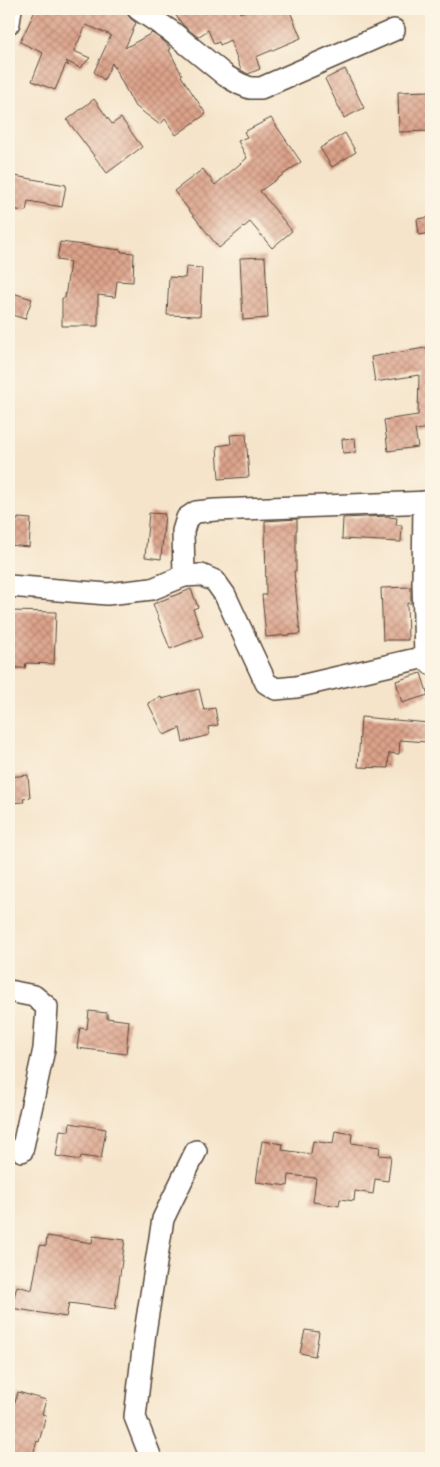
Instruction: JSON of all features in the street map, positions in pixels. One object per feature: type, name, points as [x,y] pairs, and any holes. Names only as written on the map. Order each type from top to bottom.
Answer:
[{"type":"street","points":[[9,23],[11,9]]},
{"type":"street","points":[[138,9],[172,32],[226,76],[250,88],[261,88],[394,30]]},
{"type":"street","points":[[9,586],[107,594],[152,588],[184,576],[201,575],[216,581],[225,595],[266,683],[276,689],[296,687],[428,661],[422,583],[428,502],[196,512],[187,518],[183,531],[184,576]]},
{"type":"street","points":[[9,992],[34,996],[46,1007],[44,1048],[22,1151]]},
{"type":"street","points":[[151,1458],[135,1417],[145,1332],[163,1219],[196,1151]]},
{"type":"building","points":[[36,9],[114,9],[127,14],[136,23],[125,48],[152,33],[165,42],[171,49],[169,50],[181,76],[206,114],[176,135],[165,119],[160,125],[134,105],[112,63],[104,80],[94,72],[111,35],[86,25],[74,51],[90,58],[80,68],[66,61],[69,66],[66,64],[55,90],[32,81],[43,53],[20,42]]},
{"type":"building","points":[[171,9],[238,9],[240,13],[250,9],[289,9],[301,38],[256,57],[260,69],[248,74],[241,70],[230,40],[220,45],[219,42],[214,44],[208,30],[198,37],[183,25]]},
{"type":"building","points":[[345,69],[364,108],[344,118],[325,79]]},
{"type":"building","points":[[431,91],[431,131],[399,132],[398,92]]},
{"type":"building","points":[[94,99],[112,124],[121,118],[142,147],[107,173],[67,120]]},
{"type":"building","points":[[271,118],[301,162],[260,191],[292,231],[272,248],[250,222],[219,248],[174,191],[203,169],[215,185],[247,158],[238,141],[247,137],[244,132]]},
{"type":"building","points":[[345,133],[356,152],[332,167],[320,148]]},
{"type":"building","points":[[9,175],[66,185],[62,207],[28,201],[26,211],[9,209]]},
{"type":"building","points":[[431,217],[431,233],[419,235],[417,219]]},
{"type":"building","points":[[60,242],[134,253],[133,282],[117,281],[115,297],[98,295],[98,326],[62,326],[62,298],[65,298],[70,262],[57,260]]},
{"type":"building","points":[[265,257],[268,318],[243,320],[240,258]]},
{"type":"building","points":[[186,267],[202,268],[200,316],[167,315],[169,277],[185,278]]},
{"type":"building","points":[[13,293],[32,299],[25,319],[9,314]]},
{"type":"building","points":[[431,347],[431,428],[415,430],[418,447],[388,451],[384,420],[418,415],[419,375],[375,382],[371,357]]},
{"type":"building","points":[[246,434],[249,477],[219,479],[217,446],[231,444],[230,435]]},
{"type":"building","points":[[355,438],[356,452],[343,453],[342,439]]},
{"type":"building","points":[[149,513],[165,514],[161,559],[145,557]]},
{"type":"building","points":[[389,516],[397,518],[396,525],[402,525],[401,542],[342,539],[343,518]]},
{"type":"building","points":[[18,518],[31,519],[29,547],[9,545],[9,519],[18,520]]},
{"type":"building","points":[[297,519],[296,571],[294,571],[300,634],[266,637],[262,595],[266,595],[265,521]]},
{"type":"building","points":[[411,587],[411,603],[407,603],[408,640],[383,640],[381,588]]},
{"type":"building","points":[[191,589],[198,607],[193,609],[203,636],[170,649],[153,604]]},
{"type":"building","points":[[9,611],[56,612],[54,664],[26,663],[25,668],[9,668]]},
{"type":"building","points":[[421,673],[428,695],[402,703],[396,681]]},
{"type":"building","points":[[199,689],[204,710],[215,708],[218,725],[208,727],[209,735],[183,742],[180,728],[164,735],[148,703],[161,697],[162,699]]},
{"type":"building","points":[[361,717],[429,723],[427,742],[400,740],[399,754],[389,753],[388,768],[358,767]]},
{"type":"building","points":[[28,775],[30,798],[23,799],[24,802],[9,803],[9,777]]},
{"type":"building","points":[[89,1011],[107,1013],[107,1018],[129,1021],[126,1054],[77,1048],[80,1028],[87,1029]]},
{"type":"building","points":[[70,1123],[106,1129],[101,1159],[81,1156],[80,1160],[56,1156],[60,1130],[69,1131]]},
{"type":"building","points":[[335,1131],[352,1134],[351,1143],[380,1147],[379,1155],[391,1156],[388,1181],[375,1179],[373,1194],[355,1191],[354,1201],[340,1199],[339,1206],[313,1202],[316,1178],[289,1175],[288,1186],[256,1182],[262,1141],[283,1144],[282,1150],[311,1154],[313,1141],[333,1144]]},
{"type":"building","points":[[47,1236],[92,1243],[93,1236],[125,1240],[115,1309],[69,1303],[66,1317],[11,1308],[17,1286],[32,1290],[40,1245],[46,1246]]},
{"type":"building","points":[[305,1330],[319,1332],[315,1356],[300,1353]]},
{"type":"building","points":[[18,1392],[46,1400],[42,1414],[46,1415],[39,1442],[37,1441],[32,1458],[9,1458],[9,1414],[12,1401],[15,1402]]}]
